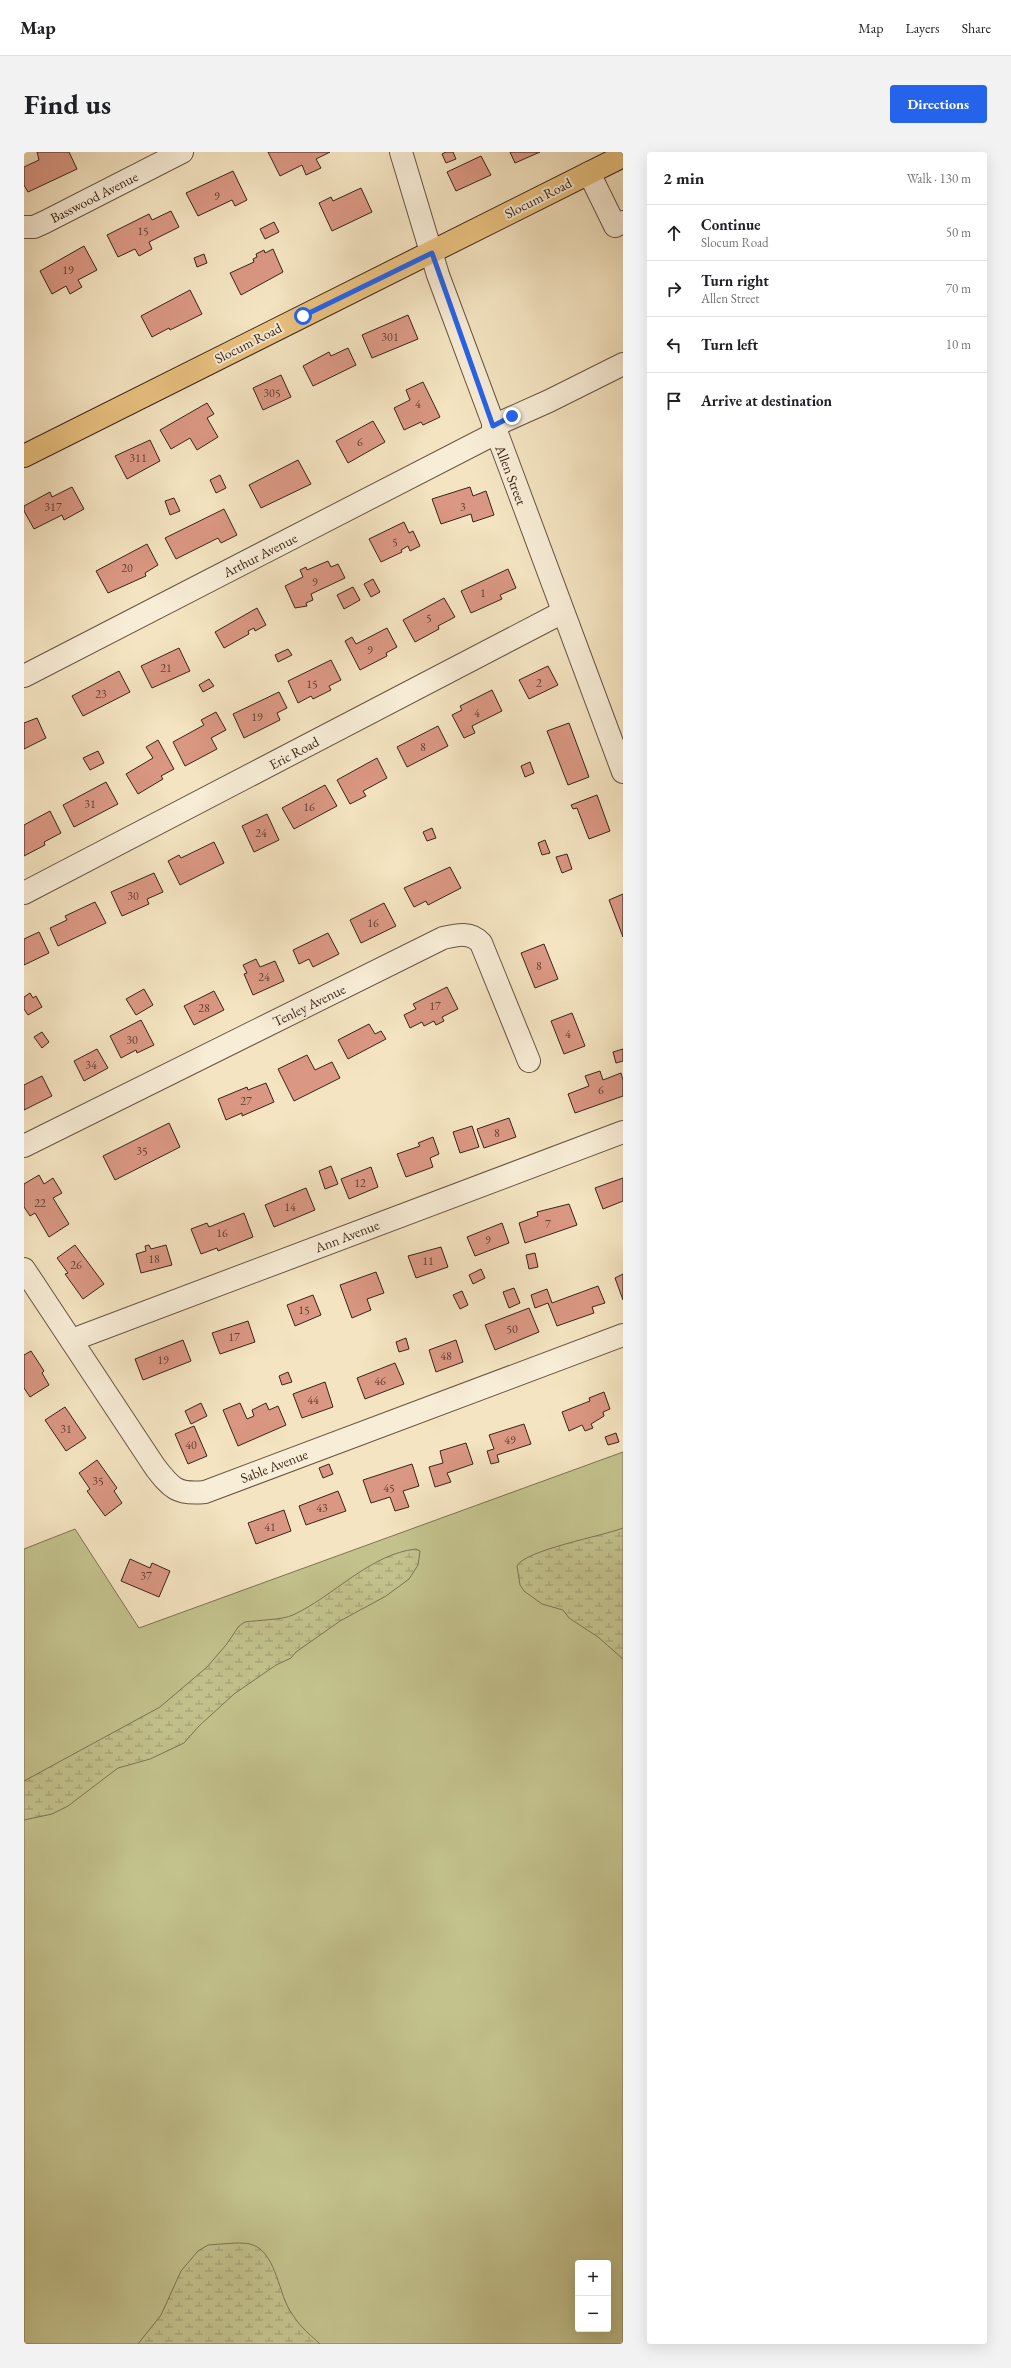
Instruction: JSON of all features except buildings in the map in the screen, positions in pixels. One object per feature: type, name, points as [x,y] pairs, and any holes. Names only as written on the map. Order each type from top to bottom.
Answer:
[{"type":"main road","name":"Slocum Road","points":[[24,456],[623,156]]},
{"type":"street","name":"Basswood Avenue","points":[[25,227],[45,222],[182,152]]},
{"type":"street","name":"Allen Street","points":[[401,152],[432,253],[494,430],[623,772]]},
{"type":"street","points":[[589,173],[614,226],[623,222]]},
{"type":"street","name":"Arthur Avenue","points":[[24,676],[623,364]]},
{"type":"street","name":"Eric Road","points":[[24,893],[563,612]]},
{"type":"street","name":"Tenley Avenue","points":[[24,1146],[443,938],[458,935],[470,936],[481,943],[529,1061]]},
{"type":"street","name":"Ann Avenue","points":[[72,1340],[623,1132]]},
{"type":"street","name":"Sable Avenue","points":[[24,1269],[164,1479],[177,1490],[189,1493],[205,1492],[623,1335]]},
{"type":"green space","points":[[623,1452],[623,2344],[24,2344],[24,1549],[75,1529],[139,1628]]},
{"type":"green space","points":[[623,1528],[623,1659],[598,1637],[569,1618],[563,1610],[542,1604],[524,1591],[520,1585],[517,1566],[523,1560],[534,1554]]},
{"type":"green space","points":[[416,1549],[420,1551],[418,1565],[409,1579],[386,1596],[340,1621],[296,1652],[291,1658],[276,1665],[234,1694],[199,1726],[184,1743],[150,1759],[118,1768],[68,1806],[52,1814],[24,1820],[24,1781],[160,1707],[207,1667],[226,1645],[239,1626],[245,1622],[276,1619],[293,1615],[308,1607],[368,1567],[399,1552]]},
{"type":"green space","points":[[235,2243],[250,2244],[265,2254],[275,2272],[289,2309],[307,2332],[320,2344],[138,2344],[161,2315],[181,2271],[198,2251],[208,2245]]},
{"type":"route","points":[[303,316],[432,253],[438,275],[493,426],[512,416]]}]
